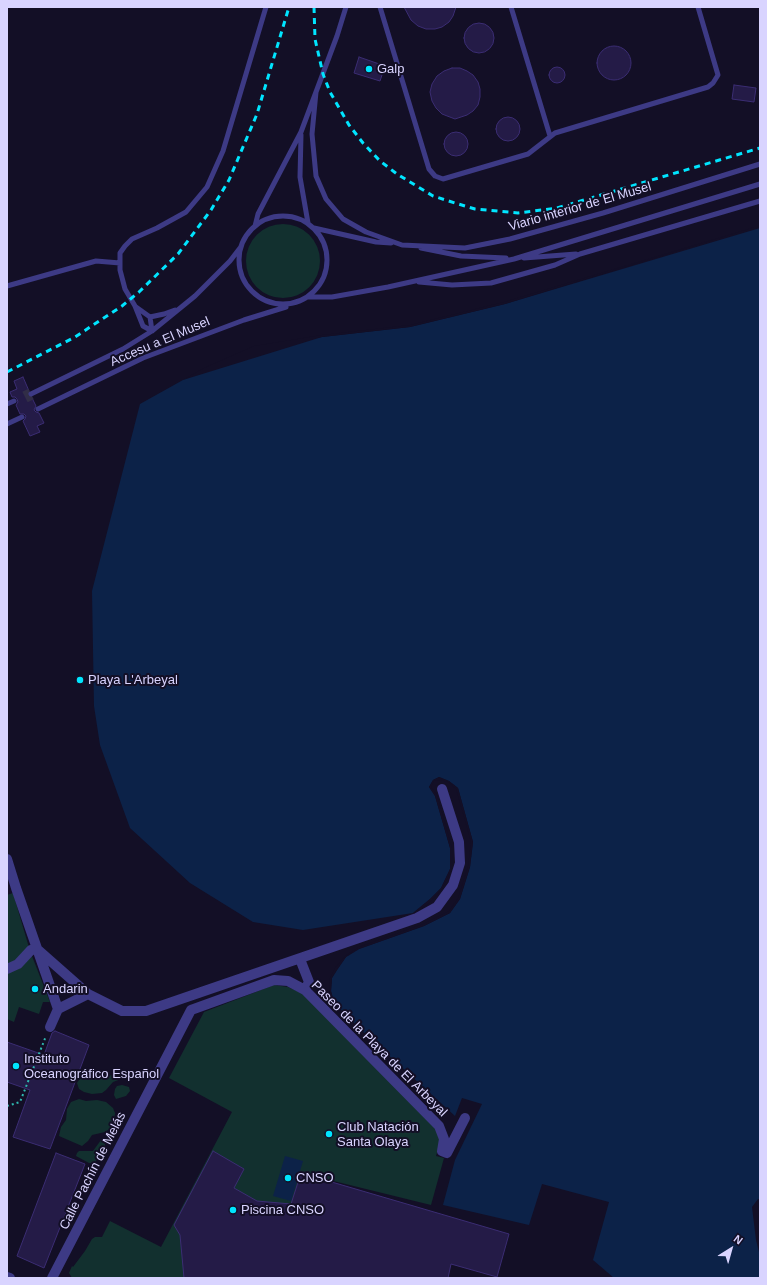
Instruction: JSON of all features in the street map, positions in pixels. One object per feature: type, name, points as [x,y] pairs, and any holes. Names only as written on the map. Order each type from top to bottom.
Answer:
[{"type":"street","points":[[37,949],[88,994],[122,1011],[146,1012],[417,918],[437,907],[453,885],[460,863],[460,842],[442,789]]},
{"type":"street","points":[[7,859],[11,889],[37,949],[58,1009]]},
{"type":"street","points":[[7,969],[18,964],[32,950],[37,949]]},
{"type":"street","points":[[300,959],[309,982],[305,990]]},
{"type":"street","name":"Paseo de la Playa de El Arbeyal","points":[[191,1010],[274,980],[288,981],[305,990],[439,1126],[444,1139],[442,1151],[448,1153],[465,1118]]},
{"type":"street","points":[[50,1027],[58,1009],[88,994]]},
{"type":"street","points":[[187,997],[191,1010]]},
{"type":"street","name":"Calle Pachín de Melás","points":[[52,1278],[191,1010]]},
{"type":"lane","points":[[152,331],[143,326],[135,306],[125,289],[120,270],[120,253],[132,239],[157,228],[186,212],[207,187],[224,151],[266,7]]},
{"type":"lane","points":[[255,226],[258,214],[301,132],[337,36],[346,7]]},
{"type":"lane","points":[[380,7],[429,169],[435,176],[443,179],[528,154],[555,133],[708,87],[713,83],[718,75],[698,7]]},
{"type":"lane","points":[[511,7],[550,136]]},
{"type":"lane","name":"Viario interior de El Musel","points":[[316,92],[312,134],[316,176],[326,199],[343,219],[366,232],[402,245],[461,256],[514,259],[580,254]]},
{"type":"lane","points":[[301,132],[300,177],[308,223]]},
{"type":"lane","name":"Viario interior de El Musel","points":[[314,228],[376,242],[402,245],[465,248],[510,239],[603,213],[760,164]]},
{"type":"lane","name":"Viario interior de El Musel","points":[[309,297],[332,297],[412,282],[514,259],[760,184]]},
{"type":"lane","name":"Viario interior de El Musel","points":[[412,282],[452,285],[491,283],[555,265],[580,254],[760,201]]},
{"type":"lane","name":"Accesu a El Musel","points":[[30,394],[123,349],[152,331],[194,296],[230,261],[241,247],[248,233],[255,226],[267,219],[277,216],[292,217],[308,223],[323,240],[328,255],[327,272],[320,286],[309,297],[294,304],[244,320],[143,358],[38,409]]},
{"type":"lane","name":"Accesu a El Musel","points":[[241,247],[239,262],[242,277],[250,290],[263,300],[278,305],[294,304]]},
{"type":"lane","points":[[7,286],[96,261],[120,263]]},
{"type":"lane","points":[[135,306],[150,317],[152,331]]},
{"type":"lane","points":[[150,317],[164,314],[181,307]]},
{"type":"lane","points":[[7,404],[14,401]]},
{"type":"lane","points":[[7,424],[22,417]]},
{"type":"path","points":[[7,1106],[20,1102],[50,1027]]},
{"type":"green space","points":[[283,224],[304,230],[314,240],[320,261],[314,282],[304,292],[283,298],[262,292],[252,282],[246,261],[252,240],[262,230]]},
{"type":"green space","points":[[13,893],[30,951],[50,1002],[43,1002],[39,1014],[19,1007],[14,1022],[7,1019],[7,895]]},
{"type":"green space","name":"Club Natación Santa Olaya","points":[[274,985],[288,987],[302,993],[436,1127],[440,1142],[436,1156],[444,1158],[431,1205],[301,1173],[287,1217],[249,1278],[72,1278],[69,1273],[72,1266],[73,1267],[85,1251],[92,1239],[95,1237],[102,1237],[110,1221],[161,1247],[232,1112],[169,1078],[204,1012]]},
{"type":"green space","points":[[91,1075],[101,1077],[113,1075],[121,1079],[113,1082],[102,1093],[92,1094],[79,1089],[77,1083],[81,1077]]},
{"type":"green space","points":[[122,1085],[129,1087],[130,1091],[126,1096],[116,1099],[114,1095],[115,1089],[117,1086]]},
{"type":"green space","points":[[79,1099],[86,1101],[97,1100],[106,1102],[113,1108],[115,1113],[111,1128],[105,1132],[92,1135],[82,1146],[59,1136],[61,1127],[66,1120],[67,1109],[71,1102]]},
{"type":"green space","points":[[101,1140],[105,1142],[105,1146],[95,1163],[89,1163],[76,1156],[79,1151],[93,1151]]},
{"type":"water","points":[[760,228],[760,1199],[758,1199],[752,1207],[756,1240],[760,1256],[760,1278],[614,1278],[593,1260],[609,1202],[542,1184],[529,1225],[443,1205],[455,1160],[482,1104],[462,1098],[455,1116],[360,1029],[334,1003],[331,991],[332,978],[346,957],[359,949],[424,926],[450,913],[460,899],[470,867],[473,842],[458,788],[449,781],[439,777],[433,780],[429,787],[435,796],[450,848],[450,869],[441,888],[413,913],[303,930],[253,922],[190,883],[130,828],[100,745],[94,706],[92,591],[140,404],[183,380],[254,348],[322,337],[410,327],[505,304]]},
{"type":"water","name":"CNSO","points":[[285,1156],[303,1161],[291,1201],[273,1196]]},
{"type":"pier","points":[[755,227],[505,304],[410,327],[322,337],[183,380],[204,368],[254,346],[322,335],[410,325],[504,302]]},
{"type":"pier","points":[[439,777],[449,781],[458,788],[473,842],[470,867],[460,899],[450,913],[424,926],[359,949],[346,957],[332,978],[331,991],[335,1006],[329,991],[330,978],[335,968],[345,956],[359,947],[423,924],[449,911],[458,898],[468,866],[471,842],[456,789],[448,782],[439,780],[434,781],[431,787],[437,795],[452,848],[452,869],[442,889],[431,901],[414,915],[413,913],[441,888],[450,869],[450,848],[435,796],[429,787],[433,780]]},
{"type":"building","points":[[404,7],[456,7],[449,22],[442,27],[426,29],[418,26],[411,20]]},
{"type":"building","points":[[479,23],[490,27],[494,38],[490,49],[479,53],[468,49],[464,38],[468,27]]},
{"type":"building","points":[[617,46],[626,51],[630,56],[630,70],[626,75],[621,79],[611,80],[607,79],[598,70],[597,60],[598,56],[607,47]]},
{"type":"building","name":"Galp","points":[[359,57],[385,66],[380,81],[354,73]]},
{"type":"building","points":[[554,67],[560,67],[565,72],[563,81],[560,83],[554,83],[549,78],[549,72]]},
{"type":"building","points":[[452,68],[460,68],[473,75],[478,82],[480,89],[478,105],[473,111],[467,115],[455,119],[442,114],[436,108],[432,101],[430,92],[432,84],[437,76]]},
{"type":"building","points":[[734,85],[756,88],[754,102],[732,99]]},
{"type":"building","points":[[508,117],[517,120],[520,129],[517,138],[508,141],[499,138],[496,129],[499,120]]},
{"type":"building","points":[[456,132],[465,135],[468,144],[465,153],[456,156],[447,153],[444,144],[447,135]]},
{"type":"building","points":[[23,377],[29,391],[27,395],[32,398],[36,406],[34,410],[39,413],[44,423],[37,426],[40,432],[30,436],[23,421],[26,416],[24,414],[20,414],[16,405],[18,402],[17,399],[12,397],[10,392],[17,389],[14,381]]},
{"type":"building","points":[[55,1031],[89,1045],[50,1149],[13,1137],[30,1090],[7,1082],[7,1042],[44,1055],[52,1033]]},
{"type":"building","points":[[213,1151],[244,1169],[234,1188],[257,1201],[291,1204],[301,1173],[509,1234],[497,1277],[451,1264],[448,1278],[184,1278],[180,1235],[174,1225]]},
{"type":"building","points":[[56,1153],[85,1164],[44,1268],[17,1256]]},
{"type":"tunnel","points":[[25,397],[31,394]]},
{"type":"railway","points":[[7,372],[75,337],[122,306],[139,292],[178,254],[211,210],[229,180],[257,114],[289,7]]},
{"type":"railway","points":[[314,7],[315,39],[323,74],[330,92],[349,125],[380,161],[397,174],[433,196],[455,203],[475,209],[518,213],[557,208],[760,148]]},
{"type":"place","name":"Galp","points":[[369,69]]},
{"type":"place","name":"Playa L'Arbeyal","points":[[80,680]]},
{"type":"place","name":"Andarin","points":[[35,989]]},
{"type":"place","name":"Instituto Oceanográfico Español","points":[[16,1066]]},
{"type":"place","name":"Club Natación Santa Olaya","points":[[329,1134]]},
{"type":"place","name":"CNSO","points":[[288,1178]]},
{"type":"place","name":"Piscina CNSO","points":[[233,1210]]}]
